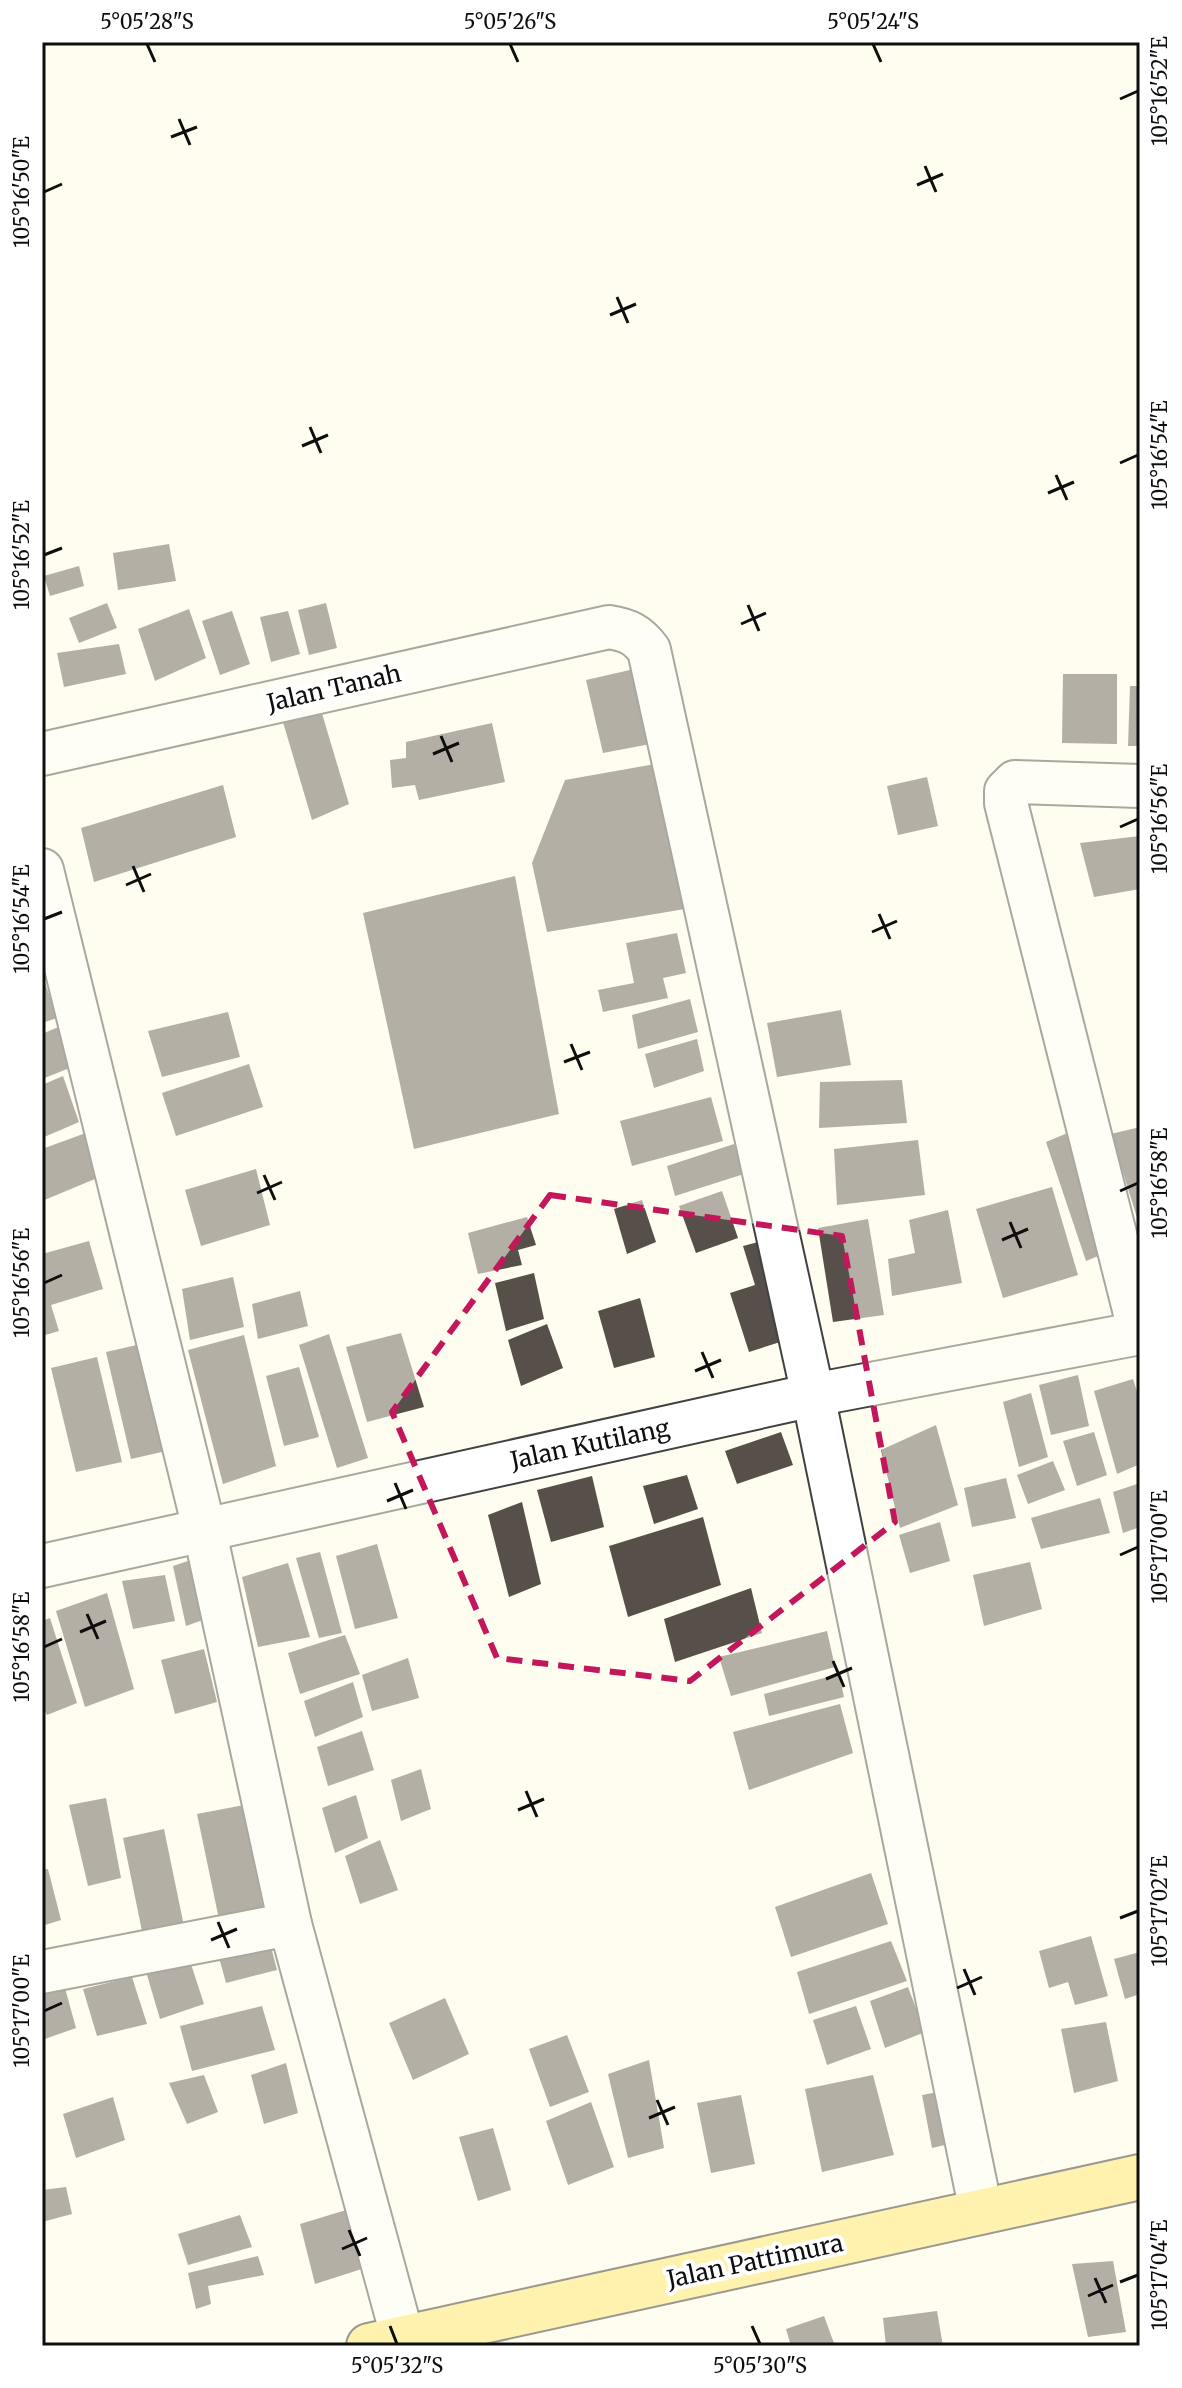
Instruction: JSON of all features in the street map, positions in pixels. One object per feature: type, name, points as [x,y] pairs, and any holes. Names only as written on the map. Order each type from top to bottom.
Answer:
[{"type":"main road","name":"Jalan Pattimura","points":[[386,2342],[1140,2177]]},
{"type":"street","name":"Jalan Tanah","points":[[42,754],[609,627],[627,630],[640,638],[649,650],[813,1395]]},
{"type":"street","points":[[1140,786],[1015,782],[1006,791],[1006,803],[1140,1333]]},
{"type":"street","points":[[42,870],[204,1528],[290,1924],[386,2342]]},
{"type":"street","name":"Jalan Kutilang","points":[[42,1566],[813,1395],[1140,1333]]},
{"type":"street","points":[[813,1395],[981,2211]]},
{"type":"street","points":[[42,1972],[290,1924]]},
{"type":"highlighted area","points":[[550,1195],[842,1236],[895,1522],[690,1681],[497,1658],[392,1412]]},
{"type":"building","points":[[169,544],[176,581],[118,590],[113,553]]},
{"type":"building","points":[[79,566],[84,586],[50,596],[44,576]]},
{"type":"building","points":[[107,603],[117,628],[79,643],[69,618]]},
{"type":"building","points":[[326,603],[337,648],[309,655],[298,610]]},
{"type":"building","points":[[189,609],[206,658],[155,681],[138,629]]},
{"type":"building","points":[[232,611],[250,664],[220,675],[202,621]]},
{"type":"building","points":[[288,611],[300,654],[271,662],[260,617]]},
{"type":"building","points":[[119,644],[126,674],[64,687],[57,653]]},
{"type":"building","points":[[643,667],[661,742],[603,753],[586,680]]},
{"type":"building","points":[[1063,674],[1117,674],[1117,744],[1062,743]]},
{"type":"building","points":[[1130,686],[1140,686],[1140,746],[1128,746]]},
{"type":"building","points":[[318,700],[349,804],[312,820],[280,712]]},
{"type":"building","points":[[492,723],[505,782],[419,800],[415,785],[392,788],[390,760],[406,758],[406,742]]},
{"type":"building","points":[[655,764],[685,909],[547,932],[532,863],[565,780]]},
{"type":"building","points":[[927,777],[938,826],[898,835],[887,786]]},
{"type":"building","points":[[223,785],[236,837],[94,882],[81,828]]},
{"type":"building","points":[[1140,836],[1140,889],[1094,897],[1080,843]]},
{"type":"building","points":[[515,876],[559,1114],[414,1149],[363,913]]},
{"type":"building","points":[[677,933],[686,973],[663,978],[668,998],[603,1012],[598,990],[634,983],[626,943]]},
{"type":"building","points":[[42,974],[57,1018],[42,1023]]},
{"type":"building","points":[[690,999],[698,1032],[638,1049],[632,1015]]},
{"type":"building","points":[[841,1010],[851,1065],[777,1077],[767,1023]]},
{"type":"building","points":[[228,1012],[240,1057],[162,1077],[148,1031]]},
{"type":"building","points":[[63,1025],[77,1065],[42,1079],[42,1034]]},
{"type":"building","points":[[697,1039],[704,1071],[654,1088],[645,1054]]},
{"type":"building","points":[[249,1064],[263,1107],[176,1136],[162,1093]]},
{"type":"building","points":[[63,1076],[79,1122],[42,1138],[42,1085]]},
{"type":"building","points":[[902,1080],[907,1123],[819,1128],[820,1082]]},
{"type":"building","points":[[711,1097],[723,1141],[632,1166],[620,1121]]},
{"type":"building","points":[[1140,1127],[1140,1224],[1139,1224],[1111,1134]]},
{"type":"building","points":[[94,1130],[107,1174],[42,1201],[42,1149]]},
{"type":"building","points":[[1070,1132],[1108,1252],[1086,1261],[1046,1142]]},
{"type":"building","points":[[918,1140],[925,1195],[837,1205],[834,1149]]},
{"type":"building","points":[[734,1144],[744,1174],[675,1196],[667,1166]]},
{"type":"building","points":[[256,1169],[270,1225],[201,1246],[185,1190]]},
{"type":"building","points":[[1052,1187],[1078,1275],[1003,1298],[976,1209]]},
{"type":"building","points":[[722,1191],[738,1238],[696,1253],[679,1206]]},
{"type":"building","points":[[642,1200],[656,1242],[627,1254],[614,1209]]},
{"type":"building","points":[[948,1210],[962,1283],[892,1296],[888,1259],[915,1253],[909,1220]]},
{"type":"building","points":[[527,1217],[536,1245],[518,1250],[522,1265],[478,1274],[468,1233]]},
{"type":"building","points":[[868,1219],[884,1315],[833,1322],[818,1228]]},
{"type":"building","points":[[766,1240],[796,1337],[749,1352],[730,1293],[755,1285],[743,1246]]},
{"type":"building","points":[[89,1241],[103,1289],[51,1305],[59,1331],[42,1336],[42,1254]]},
{"type":"building","points":[[534,1273],[544,1319],[506,1331],[495,1283]]},
{"type":"building","points":[[233,1277],[244,1327],[190,1340],[182,1289]]},
{"type":"building","points":[[300,1291],[308,1326],[258,1339],[252,1304]]},
{"type":"building","points":[[640,1298],[655,1357],[614,1368],[598,1311]]},
{"type":"building","points":[[547,1324],[563,1368],[521,1386],[508,1340]]},
{"type":"building","points":[[401,1333],[424,1407],[367,1422],[346,1347]]},
{"type":"building","points":[[329,1334],[368,1458],[337,1468],[299,1345]]},
{"type":"building","points":[[244,1335],[276,1466],[223,1484],[188,1350]]},
{"type":"building","points":[[150,1342],[175,1449],[131,1459],[106,1352]]},
{"type":"building","points":[[97,1357],[122,1462],[76,1472],[51,1368]]},
{"type":"building","points":[[299,1367],[319,1437],[284,1446],[266,1376]]},
{"type":"building","points":[[1078,1375],[1089,1426],[1051,1435],[1039,1385]]},
{"type":"building","points":[[1133,1379],[1140,1401],[1140,1464],[1117,1474],[1094,1391]]},
{"type":"building","points":[[1031,1393],[1048,1457],[1019,1467],[1003,1402]]},
{"type":"building","points":[[936,1425],[958,1505],[900,1528],[881,1450]]},
{"type":"building","points":[[781,1432],[793,1465],[737,1484],[725,1451]]},
{"type":"building","points":[[1094,1432],[1107,1475],[1077,1486],[1063,1441]]},
{"type":"building","points":[[1053,1461],[1065,1490],[1028,1504],[1017,1475]]},
{"type":"building","points":[[687,1475],[698,1509],[654,1524],[643,1486]]},
{"type":"building","points":[[592,1476],[604,1527],[551,1542],[537,1490]]},
{"type":"building","points":[[1006,1478],[1016,1518],[972,1527],[964,1488]]},
{"type":"building","points":[[1140,1483],[1140,1527],[1123,1533],[1113,1492]]},
{"type":"building","points":[[1100,1498],[1110,1533],[1041,1549],[1031,1518]]},
{"type":"building","points":[[522,1502],[541,1584],[509,1597],[488,1515]]},
{"type":"building","points":[[703,1517],[721,1585],[628,1617],[609,1546]]},
{"type":"building","points":[[940,1522],[950,1561],[910,1573],[899,1535]]},
{"type":"building","points":[[377,1544],[398,1618],[355,1629],[336,1556]]},
{"type":"building","points":[[320,1552],[342,1633],[319,1638],[296,1558]]},
{"type":"building","points":[[203,1556],[217,1615],[186,1626],[173,1566]]},
{"type":"building","points":[[1030,1562],[1042,1609],[984,1626],[973,1575]]},
{"type":"building","points":[[288,1563],[310,1637],[258,1647],[242,1577]]},
{"type":"building","points":[[165,1575],[175,1621],[133,1629],[122,1581]]},
{"type":"building","points":[[751,1588],[762,1633],[675,1662],[664,1619]]},
{"type":"building","points":[[107,1593],[134,1689],[85,1707],[56,1611]]},
{"type":"building","points":[[50,1618],[77,1703],[47,1715],[42,1706],[42,1621]]},
{"type":"building","points":[[827,1631],[835,1667],[731,1696],[719,1657]]},
{"type":"building","points":[[345,1635],[360,1674],[300,1694],[288,1653]]},
{"type":"building","points":[[204,1649],[217,1702],[175,1714],[161,1660]]},
{"type":"building","points":[[408,1658],[419,1698],[372,1711],[362,1675]]},
{"type":"building","points":[[839,1674],[844,1697],[769,1716],[764,1694]]},
{"type":"building","points":[[353,1682],[363,1717],[315,1737],[304,1701]]},
{"type":"building","points":[[840,1704],[853,1753],[749,1790],[733,1732]]},
{"type":"building","points":[[362,1731],[374,1770],[328,1786],[317,1747]]},
{"type":"building","points":[[421,1769],[431,1809],[401,1821],[391,1780]]},
{"type":"building","points":[[356,1795],[368,1838],[335,1853],[322,1808]]},
{"type":"building","points":[[106,1798],[121,1878],[88,1886],[69,1805]]},
{"type":"building","points":[[244,1805],[264,1914],[220,1924],[197,1814]]},
{"type":"building","points":[[164,1829],[185,1931],[144,1941],[123,1838]]},
{"type":"building","points":[[380,1840],[398,1890],[360,1904],[345,1856]]},
{"type":"building","points":[[48,1869],[61,1920],[42,1926],[42,1870]]},
{"type":"building","points":[[871,1873],[888,1924],[791,1957],[775,1907]]},
{"type":"building","points":[[268,1935],[277,1970],[226,1983],[217,1950]]},
{"type":"building","points":[[1091,1936],[1108,1996],[1075,2005],[1068,1982],[1049,1988],[1039,1951]]},
{"type":"building","points":[[891,1941],[907,1981],[809,2014],[797,1972]]},
{"type":"building","points":[[1140,1952],[1140,1994],[1125,1999],[1114,1959]]},
{"type":"building","points":[[190,1961],[204,2004],[160,2019],[147,1975]]},
{"type":"building","points":[[132,1977],[147,2024],[97,2036],[83,1989]]},
{"type":"building","points":[[63,1981],[76,2028],[42,2040],[42,1987]]},
{"type":"building","points":[[908,1987],[925,2032],[885,2048],[870,2001]]},
{"type":"building","points":[[445,1998],[469,2054],[413,2080],[389,2023]]},
{"type":"building","points":[[262,2006],[275,2050],[192,2071],[180,2026]]},
{"type":"building","points":[[856,2006],[871,2049],[827,2065],[813,2020]]},
{"type":"building","points":[[1106,2022],[1118,2081],[1074,2093],[1061,2029]]},
{"type":"building","points":[[567,2035],[589,2092],[550,2107],[529,2049]]},
{"type":"building","points":[[649,2060],[664,2148],[628,2158],[608,2074]]},
{"type":"building","points":[[286,2063],[298,2113],[264,2124],[251,2075]]},
{"type":"building","points":[[204,2075],[218,2112],[187,2124],[169,2083]]},
{"type":"building","points":[[873,2075],[894,2155],[822,2172],[805,2089]]},
{"type":"building","points":[[944,2091],[958,2142],[932,2148],[922,2095]]},
{"type":"building","points":[[741,2095],[755,2164],[711,2173],[697,2103]]},
{"type":"building","points":[[113,2097],[125,2140],[76,2158],[63,2114]]},
{"type":"building","points":[[591,2102],[614,2167],[568,2185],[546,2121]]},
{"type":"building","points":[[493,2128],[511,2190],[478,2201],[459,2137]]},
{"type":"building","points":[[66,2187],[72,2214],[42,2222],[42,2190]]},
{"type":"building","points":[[356,2207],[371,2266],[315,2284],[300,2224]]},
{"type":"building","points":[[240,2215],[252,2247],[188,2265],[178,2234]]},
{"type":"building","points":[[258,2256],[264,2275],[208,2286],[211,2304],[196,2309],[188,2273]]},
{"type":"building","points":[[1113,2261],[1126,2332],[1088,2337],[1072,2264]]},
{"type":"building","points":[[937,2311],[943,2346],[886,2346],[883,2318]]},
{"type":"building","points":[[824,2316],[835,2346],[791,2346],[786,2329]]}]
